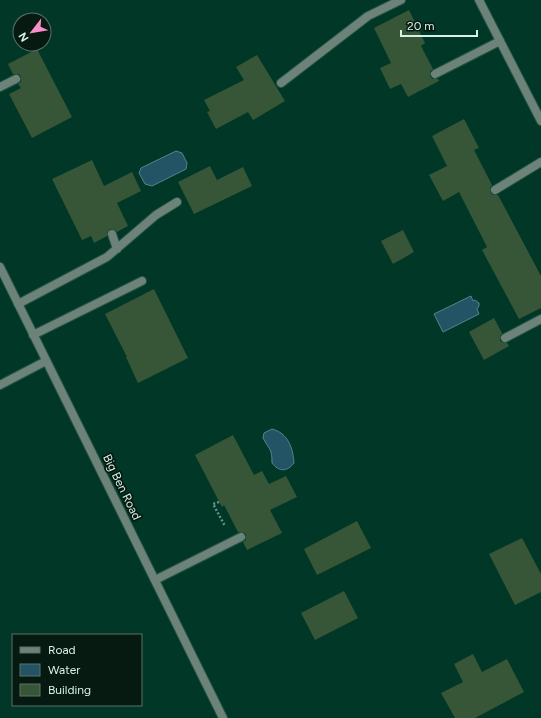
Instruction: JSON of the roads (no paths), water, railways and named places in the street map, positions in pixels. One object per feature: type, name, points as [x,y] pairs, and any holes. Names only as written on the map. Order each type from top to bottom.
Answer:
[{"type":"street","points":[[281,83],[368,16],[401,0]]},
{"type":"street","points":[[479,0],[541,121]]},
{"type":"street","points":[[435,74],[500,41]]},
{"type":"street","points":[[0,88],[16,79]]},
{"type":"street","points":[[495,190],[541,162]]},
{"type":"street","points":[[18,304],[107,257],[156,216],[177,202]]},
{"type":"street","points":[[112,234],[117,249]]},
{"type":"street","name":"Big Ben Road","points":[[0,267],[223,718]]},
{"type":"street","points":[[33,335],[142,281]]},
{"type":"street","points":[[504,338],[541,318]]},
{"type":"street","points":[[0,385],[46,361]]},
{"type":"street","points":[[155,580],[237,539]]},
{"type":"water","points":[[176,151],[182,153],[187,163],[186,169],[152,186],[145,184],[139,173],[141,168]]},
{"type":"water","points":[[471,296],[473,301],[475,300],[479,303],[477,309],[479,314],[443,332],[434,314]]},
{"type":"water","points":[[272,429],[282,434],[289,442],[294,463],[289,468],[283,470],[277,468],[272,463],[271,452],[263,438],[264,433]]}]
